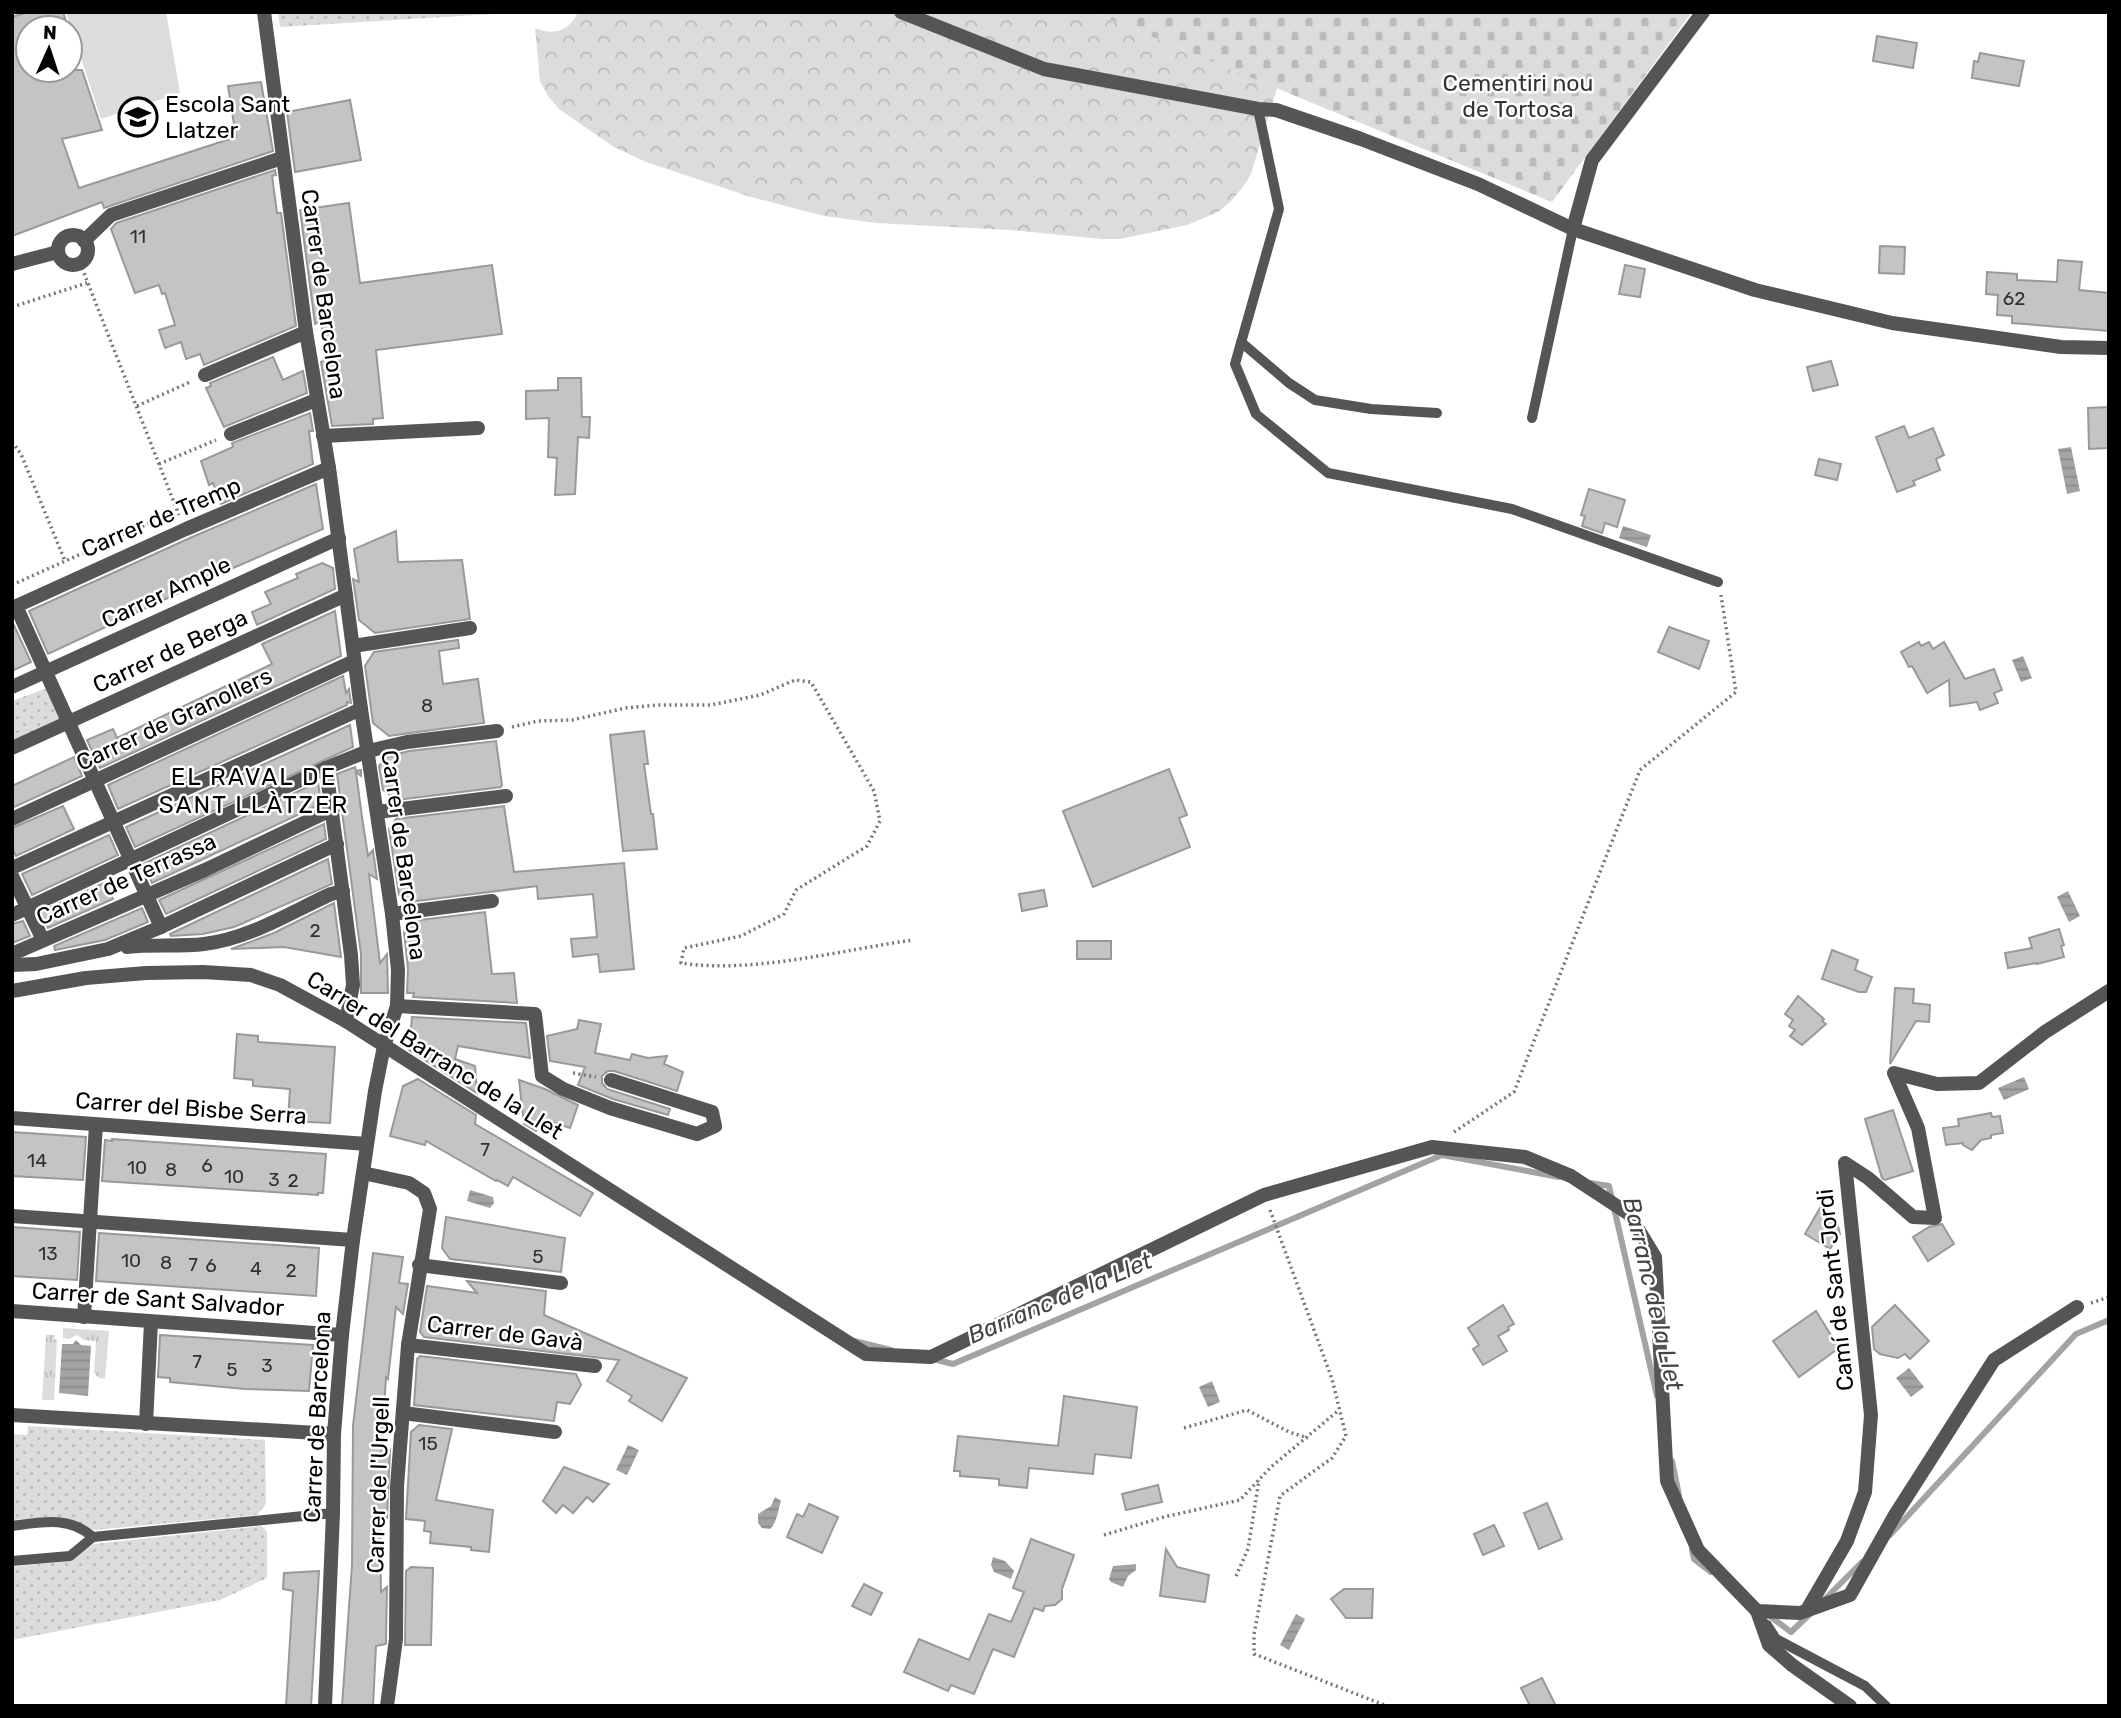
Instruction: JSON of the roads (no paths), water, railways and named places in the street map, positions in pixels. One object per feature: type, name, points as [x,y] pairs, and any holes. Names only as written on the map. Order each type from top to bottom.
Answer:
[{"type":"street","name":"Carrer de Barcelona","points":[[264,12],[306,332],[329,468],[398,970],[397,1006],[384,1046],[367,1143],[342,1335],[334,1434],[325,1706]]},
{"type":"street","points":[[901,12],[1044,69],[1258,109],[1276,110],[1478,184],[1573,229],[1755,290],[1892,323],[2061,347],[2109,348]]},
{"type":"street","points":[[1573,229],[1592,160],[1703,12]]},
{"type":"street","points":[[84,241],[111,215],[282,158]]},
{"type":"street","points":[[68,236],[77,236],[84,241],[87,254],[80,263],[66,264],[59,257],[61,241],[68,236]]},
{"type":"street","points":[[12,264],[58,252]]},
{"type":"street","points":[[205,375],[306,332]]},
{"type":"street","points":[[231,434],[316,400]]},
{"type":"street","points":[[323,436],[478,428]]},
{"type":"street","name":"Carrer de Tremp","points":[[14,607],[329,468]]},
{"type":"street","name":"Carrer Ample","points":[[12,687],[338,538]]},
{"type":"street","name":"Carrer de Berga","points":[[12,748],[346,595]]},
{"type":"street","points":[[14,607],[47,671],[130,861],[162,927]]},
{"type":"street","points":[[353,646],[470,628]]},
{"type":"street","name":"Carrer de Granollers","points":[[12,819],[354,661]]},
{"type":"street","points":[[12,868],[361,709]]},
{"type":"street","points":[[12,915],[368,751],[407,742],[497,731]]},
{"type":"street","points":[[327,768],[353,985],[346,1021]]},
{"type":"street","points":[[377,813],[506,796]]},
{"type":"street","name":"Carrer de Terrassa","points":[[12,954],[205,870],[333,809]]},
{"type":"street","points":[[108,949],[162,927],[337,844]]},
{"type":"street","points":[[12,876],[43,940]]},
{"type":"street","points":[[12,965],[36,964],[108,949],[151,944],[203,944],[237,937],[343,891]]},
{"type":"street","points":[[392,914],[492,901]]},
{"type":"street","name":"Carrer del Barranc de la Llet","points":[[12,991],[86,978],[146,973],[251,975],[280,985],[346,1021],[866,1354],[931,1357],[1264,1195],[1432,1147],[1525,1157],[1571,1175],[1629,1214],[1656,1257],[1667,1481],[1699,1550],[1757,1611]]},
{"type":"street","name":"Camí de Sant Jordi","points":[[1807,1610],[1847,1541],[1865,1492],[1871,1415],[1845,1163],[1868,1178],[1913,1217],[1935,1218],[1918,1128],[1894,1073],[1937,1084],[1979,1083],[2045,1032],[2109,991]]},
{"type":"street","points":[[397,1006],[535,1014],[542,1076],[563,1089],[610,1108],[697,1134],[715,1126],[712,1112],[611,1080]]},
{"type":"street","name":"Carrer del Bisbe Serra","points":[[12,1118],[367,1143]]},
{"type":"street","points":[[84,1317],[96,1125]]},
{"type":"street","name":"Carrer de l'Urgell","points":[[363,1173],[409,1183],[424,1193],[430,1209],[408,1345],[397,1486],[396,1639],[387,1706]]},
{"type":"street","points":[[12,1216],[353,1240]]},
{"type":"street","points":[[419,1265],[561,1283]]},
{"type":"street","points":[[1850,1706],[1792,1665],[1769,1645],[1757,1611],[1800,1613],[1850,1595],[1895,1515],[1994,1360],[2077,1307]]},
{"type":"street","name":"Carrer de Sant Salvador","points":[[12,1311],[342,1335]]},
{"type":"street","points":[[146,1423],[151,1322]]},
{"type":"street","name":"Carrer de Gavà","points":[[408,1345],[596,1366]]},
{"type":"street","points":[[403,1413],[555,1432]]},
{"type":"street","points":[[12,1415],[334,1434]]},
{"type":"lane","points":[[1258,109],[1279,209],[1235,364],[1256,414],[1328,472],[1512,509],[1718,582]]},
{"type":"lane","points":[[1532,418],[1573,229]]},
{"type":"lane","points":[[1241,342],[1289,383],[1315,400],[1371,409],[1437,413]]},
{"type":"lane","points":[[12,1561],[69,1556],[93,1537],[333,1513]]},
{"type":"lane","points":[[12,1526],[59,1521],[77,1526],[93,1537]]},
{"type":"lane","points":[[1757,1611],[1776,1639],[1865,1686],[1886,1706]]},
{"type":"waterway","name":"Barranc de la Llet","points":[[933,1359],[953,1364],[1442,1155],[1559,1177]]},
{"type":"waterway","name":"Barranc de la Llet","points":[[1590,1183],[1609,1186],[1657,1396]]},
{"type":"waterway","name":"Barranc de la Llet","points":[[1890,1535],[2076,1334],[2109,1320]]},
{"type":"waterway","name":"Barranc de la Llet","points":[[854,1341],[891,1350]]},
{"type":"waterway","name":"Barranc de la Llet","points":[[1672,1461],[1679,1495]]},
{"type":"waterway","name":"Barranc de la Llet","points":[[1692,1550],[1694,1559],[1711,1572]]},
{"type":"waterway","name":"Barranc de la Llet","points":[[1825,1599],[1862,1562]]},
{"type":"waterway","name":"Barranc de la Llet","points":[[1767,1614],[1791,1632],[1810,1614]]},
{"type":"place","name":"Escola Sant Llatzer","points":[[138,117]]},
{"type":"district","name":"EL RAVAL DE SANT LLÀTZER","points":[[254,791]]},
{"type":"park label","name":"Cementiri nou de Tortosa","points":[[1518,96]]}]
